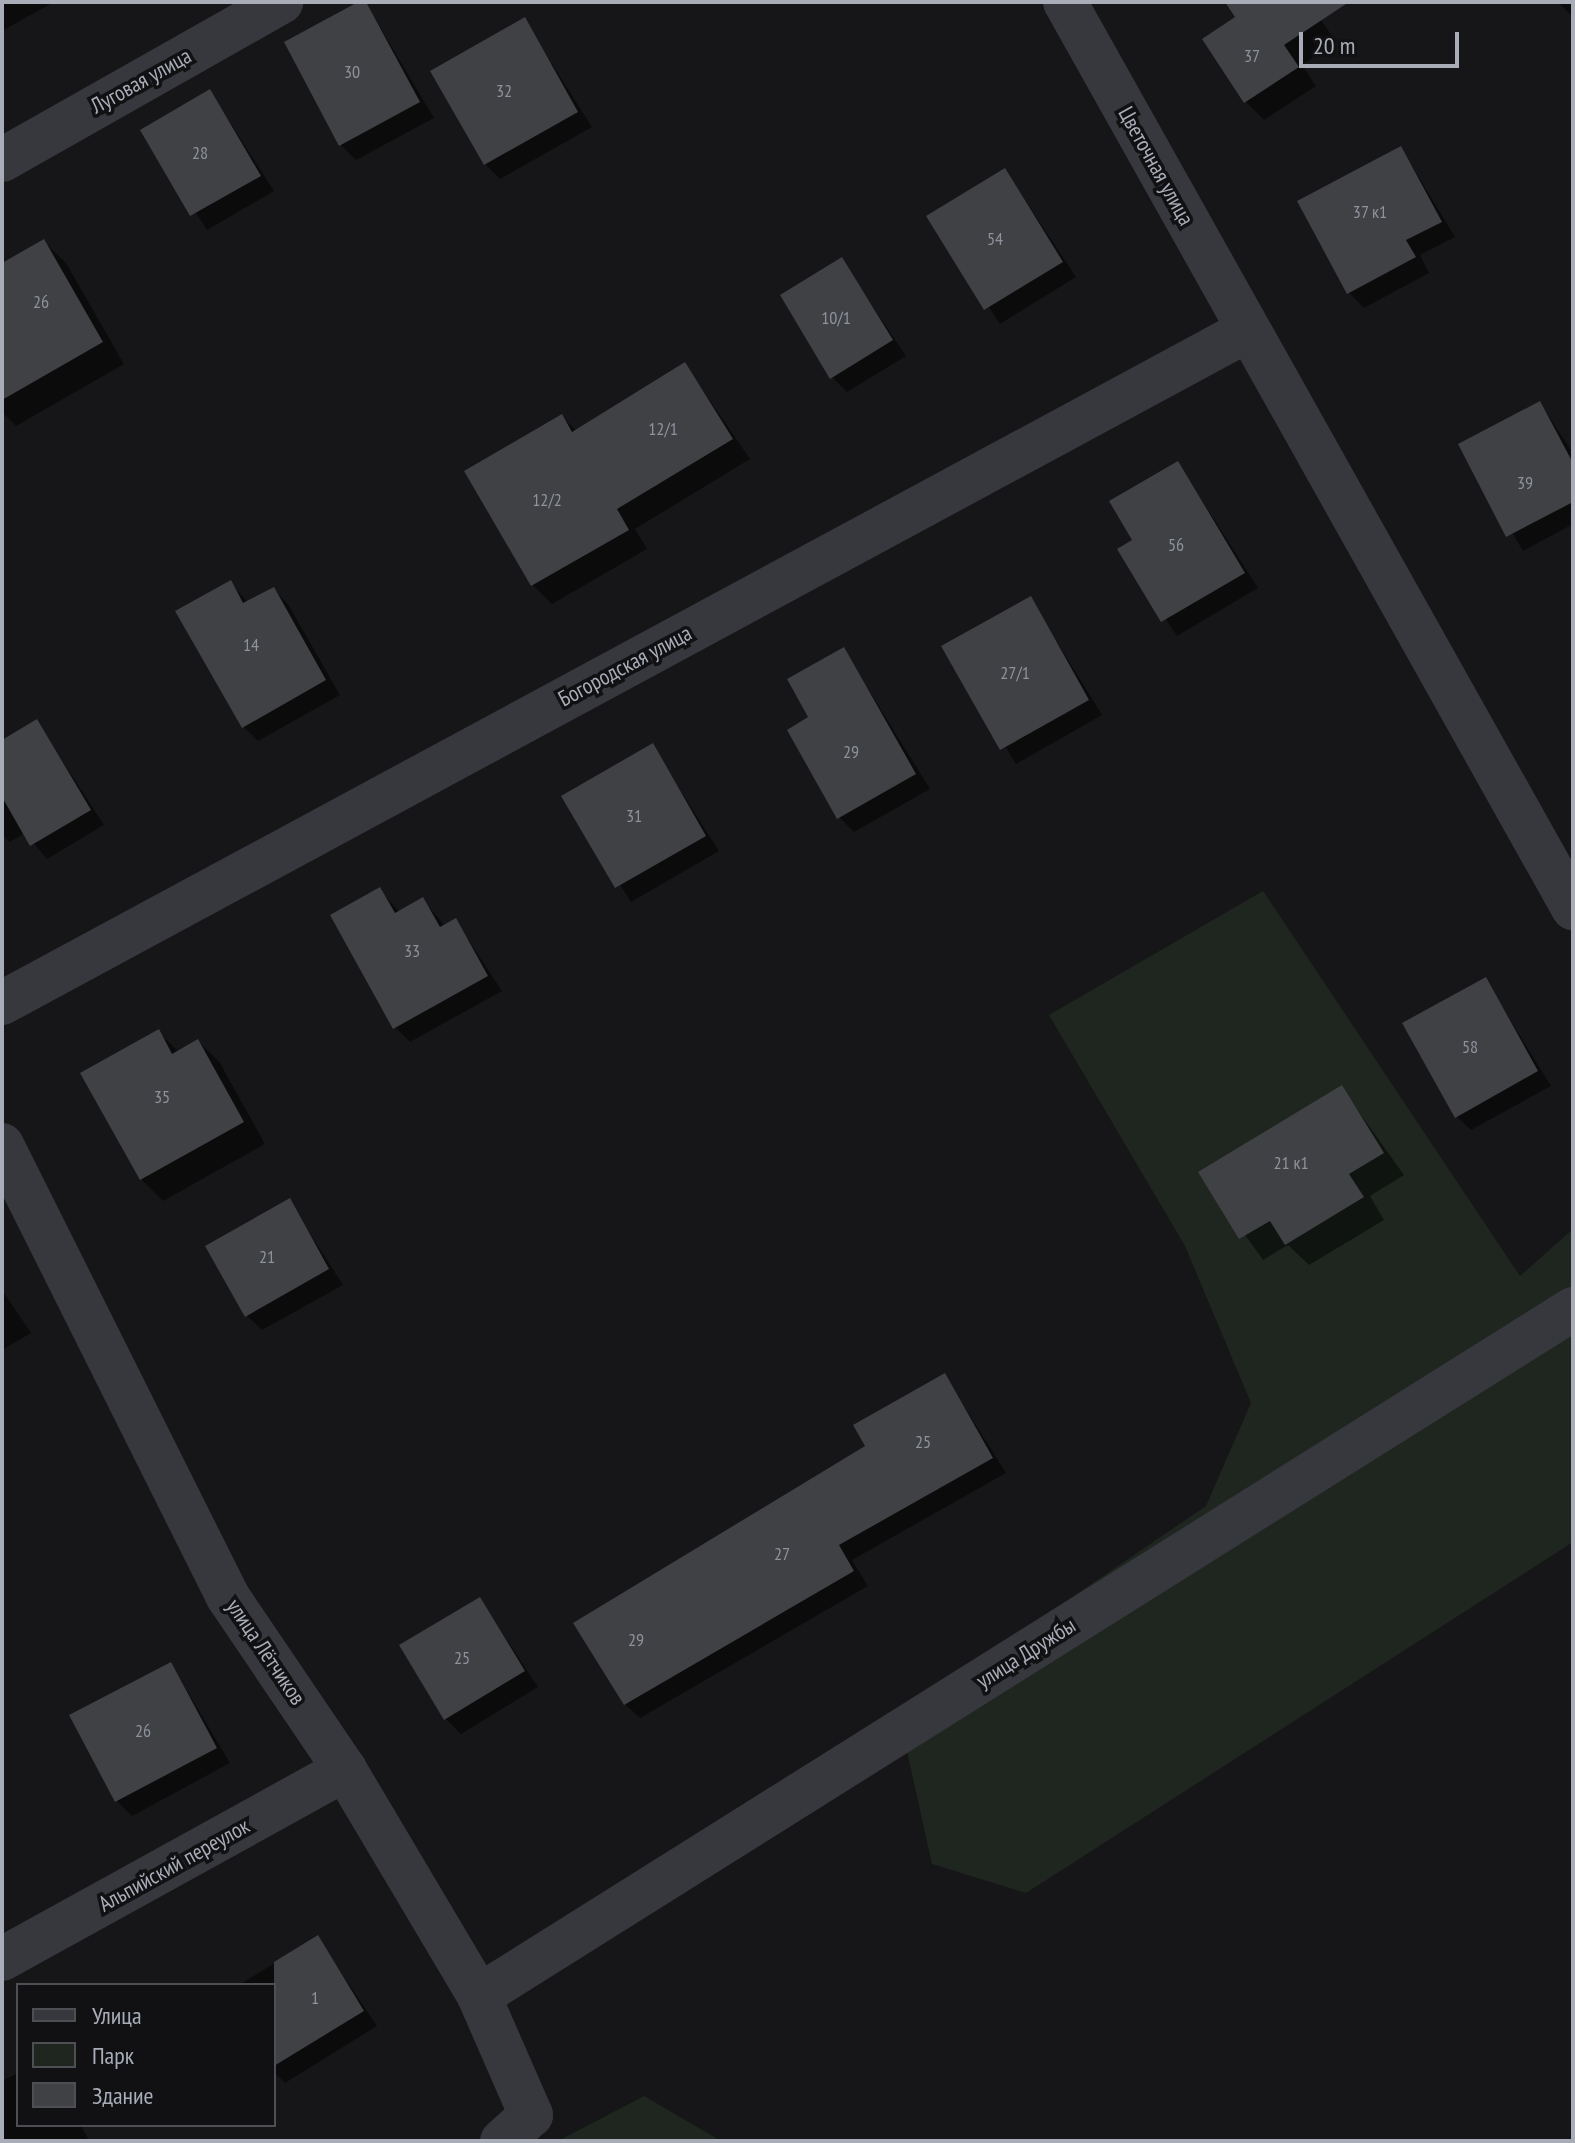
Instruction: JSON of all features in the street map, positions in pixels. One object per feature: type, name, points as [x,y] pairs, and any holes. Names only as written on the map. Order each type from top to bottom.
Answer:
[{"type":"street","name":"Луговая улица","points":[[2,160],[281,2]]},
{"type":"street","name":"Цветочная улица","points":[[1065,2],[1573,908]]},
{"type":"street","name":"Богородская улица","points":[[2,1003],[1248,330]]},
{"type":"street","name":"улица Лётчиков","points":[[2,1145],[228,1597],[345,1770],[479,1996],[531,2115],[502,2141]]},
{"type":"street","name":"улица Дружбы","points":[[479,1996],[1573,1309]]},
{"type":"street","name":"Альпийский переулок","points":[[2,1959],[345,1770]]},
{"type":"green space","points":[[1263,891],[1520,1276],[1573,1229],[1573,1542],[1026,1893],[932,1864],[899,1715],[1206,1506],[1251,1403],[1185,1246],[1049,1015]]},
{"type":"green space","points":[[644,2096],[721,2141],[558,2141]]},
{"type":"building","points":[[358,2],[366,2],[420,102],[339,146],[284,42]]},
{"type":"building","points":[[1225,2],[1349,2],[1284,45],[1299,67],[1244,103],[1202,39],[1235,17]]},
{"type":"building","points":[[525,17],[578,112],[484,165],[430,71]]},
{"type":"building","points":[[210,89],[261,176],[190,216],[140,130]]},
{"type":"building","points":[[1401,146],[1442,222],[1406,240],[1416,257],[1347,294],[1297,201]]},
{"type":"building","points":[[1005,168],[1063,262],[984,310],[926,216]]},
{"type":"building","points":[[44,239],[103,342],[2,400],[2,263]]},
{"type":"building","points":[[842,257],[893,340],[830,379],[780,295]]},
{"type":"building","points":[[685,362],[733,439],[617,509],[629,530],[531,586],[464,471],[562,414],[572,432]]},
{"type":"building","points":[[1540,401],[1573,463],[1573,502],[1506,537],[1458,444]]},
{"type":"building","points":[[1178,461],[1245,573],[1161,622],[1117,549],[1132,540],[1109,501]]},
{"type":"building","points":[[231,580],[243,603],[274,587],[326,680],[242,728],[175,611]]},
{"type":"building","points":[[1031,596],[1089,700],[1000,750],[941,646]]},
{"type":"building","points":[[844,647],[916,774],[837,819],[787,730],[808,717],[787,679]]},
{"type":"building","points":[[37,719],[91,810],[30,846],[2,797],[2,740]]},
{"type":"building","points":[[653,743],[706,836],[615,888],[561,796]]},
{"type":"building","points":[[380,887],[395,913],[423,897],[440,927],[456,918],[488,976],[393,1029],[330,915]]},
{"type":"building","points":[[1486,977],[1538,1071],[1455,1118],[1402,1023]]},
{"type":"building","points":[[159,1029],[172,1054],[198,1039],[244,1122],[140,1180],[80,1073]]},
{"type":"building","points":[[1342,1085],[1384,1153],[1349,1174],[1364,1197],[1285,1245],[1270,1221],[1239,1239],[1198,1172]]},
{"type":"building","points":[[290,1198],[329,1269],[245,1317],[205,1246]]},
{"type":"building","points":[[945,1373],[993,1458],[839,1545],[854,1571],[624,1705],[573,1623],[865,1446],[853,1425]]},
{"type":"building","points":[[480,1597],[525,1671],[444,1720],[399,1645]]},
{"type":"building","points":[[171,1662],[217,1748],[115,1802],[69,1715]]},
{"type":"building","points":[[318,1935],[364,2011],[276,2065],[276,1983],[274,1962]]}]
